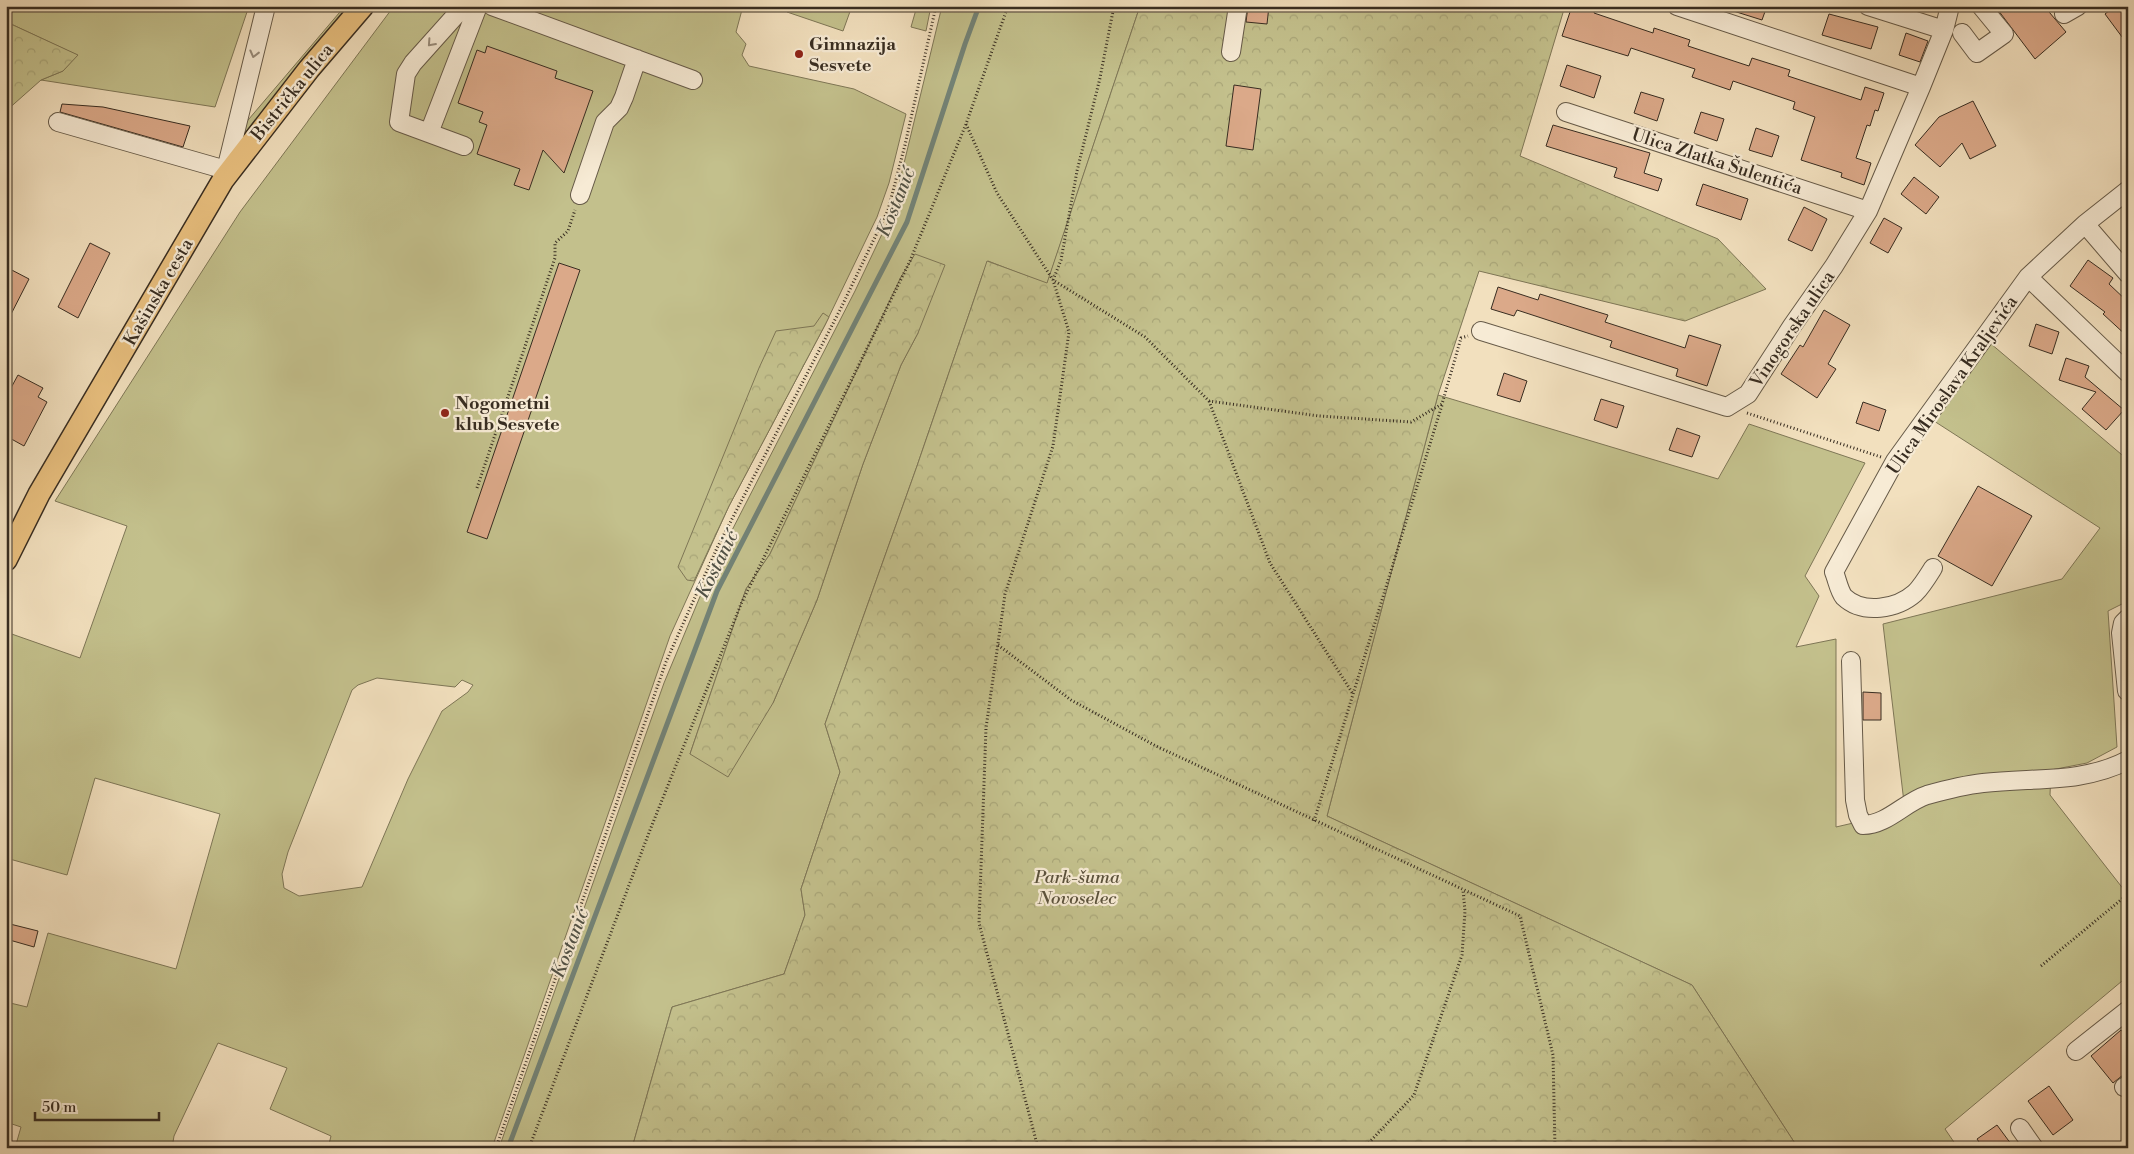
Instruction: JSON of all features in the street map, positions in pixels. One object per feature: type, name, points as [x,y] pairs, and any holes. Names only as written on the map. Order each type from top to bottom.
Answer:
[{"type":"main road","name":"Bistrička ulica","points":[[224,175],[309,69],[363,6]]},
{"type":"main road","name":"Kašinska cesta","points":[[6,560],[39,494],[224,175]]},
{"type":"street","name":"Kašinska cesta","points":[[224,175],[266,6]]},
{"type":"street","points":[[464,6],[413,63],[406,74],[399,122],[464,146]]},
{"type":"street","points":[[429,133],[478,6]]},
{"type":"street","points":[[492,6],[693,80]]},
{"type":"street","points":[[1231,52],[1238,6]]},
{"type":"street","points":[[1677,6],[1921,87]]},
{"type":"street","points":[[1868,6],[1944,30]]},
{"type":"street","name":"Vinogorska ulica","points":[[1727,407],[1748,394],[1868,211],[1944,30],[1950,6]]},
{"type":"street","points":[[1962,33],[1978,53],[2004,34],[1981,6]]},
{"type":"street","points":[[447,26],[466,38]]},
{"type":"street","points":[[580,195],[605,122],[619,108],[637,59]]},
{"type":"street","name":"Ulica Zlatka Šulentića","points":[[1566,112],[1868,211]]},
{"type":"street","points":[[58,122],[224,175]]},
{"type":"street","name":"Ulica Miroslava Kraljevića","points":[[1933,568],[1915,593],[1894,606],[1871,608],[1853,603],[1843,596],[1834,572],[1895,461],[2028,277],[2085,224],[2128,190]]},
{"type":"street","points":[[2085,224],[2128,274]]},
{"type":"street","name":"Ulica Miroslava Kraljevića","points":[[2028,277],[2128,373]]},
{"type":"street","points":[[1482,331],[1727,407]]},
{"type":"street","points":[[2127,691],[2121,633],[2123,624],[2128,618]]},
{"type":"street","points":[[1851,661],[1855,800],[1858,816],[1863,825],[1873,825],[1925,796],[1983,783],[2061,780],[2108,770],[2128,760]]},
{"type":"street","points":[[2076,1051],[2126,1015]]},
{"type":"street","points":[[2020,1128],[2034,1148]]},
{"type":"path","points":[[496,1148],[666,662],[717,548],[841,308],[888,210],[903,154],[936,6]]},
{"type":"path","points":[[529,1148],[650,830],[741,604],[906,269],[966,124],[1008,6]]},
{"type":"path","points":[[1052,280],[1061,260],[1077,171],[1100,78],[1114,6]]},
{"type":"path","points":[[966,124],[997,193],[1052,280],[1069,332],[1053,446],[1005,594],[986,728],[979,923],[1038,1148]]},
{"type":"path","points":[[477,488],[555,258],[555,243],[568,231],[580,195]]},
{"type":"path","points":[[1052,280],[1145,338],[1209,401],[1270,563],[1353,694]]},
{"type":"path","points":[[1314,821],[1461,338],[1482,331]]},
{"type":"path","points":[[1209,401],[1319,416],[1411,422],[1442,404]]},
{"type":"path","points":[[1727,407],[1895,461]]},
{"type":"path","points":[[998,645],[1070,700],[1156,746],[1520,916],[1553,1055],[1555,1148]]},
{"type":"path","points":[[1364,1148],[1414,1095],[1462,955],[1465,911],[1463,890]]},
{"type":"path","points":[[2041,966],[2128,894]]},
{"type":"green space","points":[[6,6],[249,6],[215,107],[41,80],[63,71],[77,55],[13,25],[6,24]]},
{"type":"green space","points":[[345,6],[357,6],[244,136],[240,137],[243,126]]},
{"type":"green space","points":[[394,6],[743,6],[736,32],[746,44],[742,55],[749,66],[854,89],[906,114],[889,183],[877,217],[825,325],[729,506],[670,636],[492,1148],[328,1148],[331,1136],[270,1109],[287,1068],[218,1043],[174,1136],[172,1148],[15,1148],[21,1127],[6,1122],[6,1002],[27,1007],[48,933],[176,969],[220,814],[95,778],[67,875],[6,858],[6,632],[80,658],[127,526],[55,501],[240,212]],"holes":[[[377,678],[455,687],[462,680],[473,685],[468,692],[442,711],[408,779],[362,887],[299,896],[284,888],[282,874],[288,852],[352,690],[358,685]]]},
{"type":"green space","points":[[789,6],[852,6],[843,31],[787,12]]},
{"type":"green space","points":[[917,6],[931,6],[926,31],[911,27]]},
{"type":"green space","points":[[942,6],[1140,6],[1047,284],[988,261],[981,279],[825,724],[840,772],[801,889],[805,915],[784,974],[672,1007],[632,1148],[499,1148],[664,683],[709,575],[855,291],[892,213]],"holes":[[[901,277],[918,333],[901,365],[863,464],[817,600],[773,703],[690,754],[746,589],[770,554]]]},
{"type":"green space","name":"Park-šuma Novoselec","points":[[1140,6],[1565,6],[1520,156],[1718,239],[1766,289],[1685,321],[1479,271],[1438,395],[1327,816],[1692,985],[1798,1148],[632,1148],[672,1007],[784,974],[805,915],[801,889],[840,772],[825,724],[917,466],[987,261],[1047,283]]},
{"type":"green space","points":[[6,24],[13,25],[78,55],[63,71],[41,80],[6,111]]},
{"type":"green space","points":[[915,254],[945,265],[918,333],[901,365],[863,464],[817,600],[773,703],[728,777],[690,754],[746,589],[770,554],[901,277]]},
{"type":"green space","points":[[823,313],[829,317],[825,325],[729,506],[694,581],[687,580],[678,567],[759,368],[776,331],[814,326]]},
{"type":"green space","points":[[1990,343],[2128,460],[2128,601],[2108,611],[2117,747],[2087,763],[2051,770],[2050,795],[2128,895],[2128,976],[1945,1129],[1958,1148],[1798,1148],[1692,985],[1327,816],[1438,395],[1718,479],[1749,424],[1865,463],[1805,576],[1819,596],[1796,647],[1836,639],[1836,827],[1905,811],[1883,624],[2062,579],[2100,528],[1934,421]]},
{"type":"building","points":[[1248,6],[1269,6],[1267,24],[1246,22]]},
{"type":"building","points":[[1572,6],[1596,6],[1594,13],[1653,33],[1654,28],[1690,40],[1688,46],[1749,66],[1752,58],[1790,70],[1788,76],[1861,100],[1865,87],[1884,93],[1878,111],[1875,110],[1870,126],[1867,125],[1856,158],[1871,163],[1864,185],[1841,177],[1842,173],[1801,160],[1815,117],[1793,109],[1795,102],[1733,81],[1730,90],[1692,77],[1695,69],[1631,48],[1628,56],[1562,36]]},
{"type":"building","points":[[1727,6],[1767,6],[1762,20],[1727,9]]},
{"type":"building","points":[[1995,6],[2044,6],[2066,32],[2035,59]]},
{"type":"building","points":[[2115,6],[2128,6],[2128,45],[2105,14]]},
{"type":"building","points":[[1829,14],[1878,27],[1871,49],[1822,35]]},
{"type":"building","points":[[1906,33],[1928,41],[1920,62],[1899,55]]},
{"type":"building","points":[[487,46],[557,71],[555,78],[593,91],[564,173],[543,150],[529,190],[514,185],[520,169],[477,154],[487,125],[479,122],[483,112],[458,103],[477,50],[485,53]]},
{"type":"building","points":[[1567,65],[1601,76],[1594,98],[1560,86]]},
{"type":"building","points":[[1234,85],[1261,89],[1253,150],[1226,146]]},
{"type":"building","points":[[1641,92],[1664,99],[1657,121],[1634,113]]},
{"type":"building","points":[[1973,101],[1996,146],[1970,159],[1962,143],[1940,167],[1915,145],[1939,117]]},
{"type":"building","points":[[62,104],[103,107],[190,126],[183,147],[60,112]]},
{"type":"building","points":[[1701,112],[1724,119],[1717,141],[1694,133]]},
{"type":"building","points":[[1553,125],[1650,153],[1644,173],[1662,179],[1658,191],[1614,177],[1617,168],[1546,146]]},
{"type":"building","points":[[1756,128],[1779,136],[1772,157],[1749,150]]},
{"type":"building","points":[[1914,177],[1939,197],[1926,214],[1901,194]]},
{"type":"building","points":[[1703,184],[1748,199],[1741,220],[1696,205]]},
{"type":"building","points":[[1804,207],[1827,219],[1812,251],[1788,240]]},
{"type":"building","points":[[1884,218],[1902,228],[1888,253],[1870,243]]},
{"type":"building","points":[[90,243],[110,253],[78,318],[58,307]]},
{"type":"building","points":[[2088,260],[2113,278],[2109,284],[2128,302],[2128,337],[2103,314],[2105,312],[2070,286]]},
{"type":"building","points":[[559,263],[580,270],[487,539],[467,532]]},
{"type":"building","points":[[6,267],[29,279],[6,324]]},
{"type":"building","points":[[1498,287],[1538,300],[1540,294],[1608,315],[1605,322],[1685,348],[1689,335],[1721,345],[1707,386],[1676,376],[1678,369],[1610,347],[1612,341],[1517,310],[1514,316],[1491,309]]},
{"type":"building","points":[[1824,310],[1850,325],[1828,364],[1836,369],[1817,398],[1781,374],[1800,345],[1803,347]]},
{"type":"building","points":[[2036,324],[2059,332],[2052,354],[2029,346]]},
{"type":"building","points":[[2066,358],[2089,366],[2085,377],[2124,410],[2106,430],[2082,409],[2096,392],[2059,380]]},
{"type":"building","points":[[1504,373],[1527,381],[1520,402],[1497,395]]},
{"type":"building","points":[[18,375],[43,388],[38,397],[47,402],[24,446],[6,436],[6,397]]},
{"type":"building","points":[[1601,399],[1624,406],[1617,428],[1594,420]]},
{"type":"building","points":[[1863,402],[1886,410],[1879,431],[1856,423]]},
{"type":"building","points":[[1677,428],[1700,436],[1692,457],[1669,450]]},
{"type":"building","points":[[1978,486],[2032,516],[1992,586],[1938,556]]},
{"type":"building","points":[[1863,692],[1881,693],[1881,720],[1863,720]]},
{"type":"building","points":[[6,923],[38,931],[34,947],[6,939]]},
{"type":"building","points":[[2121,1030],[2128,1038],[2128,1071],[2113,1083],[2091,1056]]},
{"type":"building","points":[[2049,1086],[2073,1120],[2053,1135],[2028,1101]]},
{"type":"building","points":[[1997,1125],[2014,1148],[1983,1148],[1977,1139]]},
{"type":"waterway","name":"Kostanić","points":[[508,1148],[717,591],[907,222],[979,6]]},
{"type":"place","name":"Gimnazija Sesvete","points":[[799,54]]},
{"type":"place","name":"Nogometni klub Sesvete","points":[[445,413]]}]
